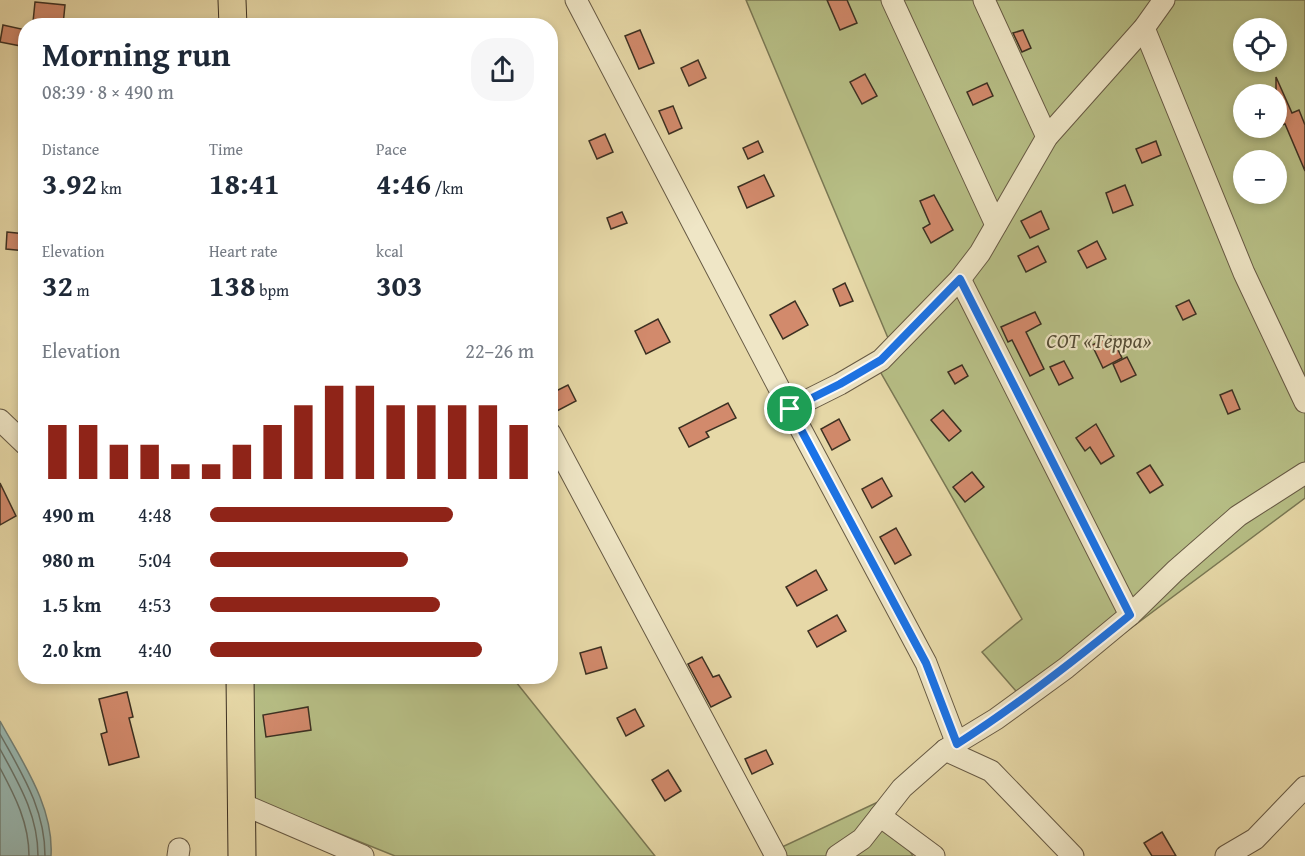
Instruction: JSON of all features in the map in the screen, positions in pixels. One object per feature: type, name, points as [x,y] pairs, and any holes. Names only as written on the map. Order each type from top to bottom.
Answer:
[{"type":"main road","points":[[232,0],[233,18]]},
{"type":"main road","points":[[240,684],[242,856]]},
{"type":"street","points":[[576,0],[926,663],[951,747],[991,771],[1073,856]]},
{"type":"street","points":[[892,0],[996,225]]},
{"type":"street","points":[[984,0],[1047,136]]},
{"type":"street","points":[[790,409],[881,360],[960,279],[980,253],[1047,136],[1144,28],[1164,0]]},
{"type":"street","points":[[1144,28],[1244,273],[1305,402]]},
{"type":"street","points":[[960,279],[1130,615]]},
{"type":"street","points":[[0,420],[18,437]]},
{"type":"street","points":[[558,448],[776,856]]},
{"type":"street","points":[[837,856],[862,839],[902,788],[951,747],[996,719],[1066,668],[1130,615],[1175,571],[1238,516],[1305,473]]},
{"type":"street","points":[[1226,856],[1255,839],[1305,786]]},
{"type":"street","points":[[242,804],[363,856]]},
{"type":"street","points":[[880,816],[934,856]]},
{"type":"green space","name":"СОТ «Терра»","points":[[746,0],[1305,0],[1305,498],[1028,705],[982,652],[1022,619],[881,373],[888,338]]},
{"type":"green space","points":[[250,684],[518,684],[655,856],[395,856],[251,798]]},
{"type":"green space","points":[[878,802],[913,856],[763,856]]},
{"type":"water","points":[[0,721],[27,769],[42,803],[48,820],[51,856],[0,856]]},
{"type":"building","points":[[827,0],[847,0],[857,23],[840,30]]},
{"type":"building","points":[[35,2],[65,5],[64,18],[33,18]]},
{"type":"building","points":[[3,25],[18,28],[18,45],[0,42]]},
{"type":"building","points":[[640,30],[654,63],[639,69],[625,36]]},
{"type":"building","points":[[1023,30],[1031,48],[1022,52],[1013,33]]},
{"type":"building","points":[[698,60],[706,78],[689,86],[681,68]]},
{"type":"building","points":[[865,74],[877,96],[862,104],[850,82]]},
{"type":"building","points":[[987,83],[993,96],[973,105],[967,92]]},
{"type":"building","points":[[1287,102],[1292,113],[1299,110],[1305,125],[1305,171],[1287,129]]},
{"type":"building","points":[[673,106],[682,128],[669,134],[659,111]]},
{"type":"building","points":[[605,134],[613,152],[597,159],[589,141]]},
{"type":"building","points":[[758,141],[763,152],[748,159],[743,148]]},
{"type":"building","points":[[1156,141],[1161,155],[1142,163],[1136,149]]},
{"type":"building","points":[[764,175],[774,196],[747,208],[738,187]]},
{"type":"building","points":[[1125,185],[1133,205],[1113,213],[1106,193]]},
{"type":"building","points":[[934,195],[953,230],[931,243],[923,228],[930,224],[920,201]]},
{"type":"building","points":[[1041,211],[1049,229],[1030,238],[1021,221]]},
{"type":"building","points":[[622,212],[627,223],[611,229],[607,218]]},
{"type":"building","points":[[7,232],[18,233],[18,250],[6,249]]},
{"type":"building","points":[[1097,241],[1106,259],[1087,268],[1078,251]]},
{"type":"building","points":[[1038,246],[1046,262],[1026,272],[1018,256]]},
{"type":"building","points":[[845,283],[853,301],[840,306],[833,289]]},
{"type":"building","points":[[1189,300],[1196,314],[1183,320],[1176,306]]},
{"type":"building","points":[[795,301],[808,325],[783,339],[770,315]]},
{"type":"building","points":[[1035,312],[1041,324],[1026,332],[1044,369],[1030,376],[1012,340],[1008,342],[1001,327]]},
{"type":"building","points":[[658,319],[670,342],[646,354],[635,331]]},
{"type":"building","points":[[1111,336],[1122,358],[1103,368],[1092,345]]},
{"type":"building","points":[[1127,357],[1136,375],[1121,382],[1113,364]]},
{"type":"building","points":[[1064,361],[1073,378],[1059,385],[1050,367]]},
{"type":"building","points":[[962,365],[968,376],[955,384],[948,372]]},
{"type":"building","points":[[568,385],[576,401],[558,410],[558,390]]},
{"type":"building","points":[[1232,390],[1240,409],[1228,414],[1220,395]]},
{"type":"building","points":[[728,403],[736,418],[706,432],[709,437],[689,447],[679,428]]},
{"type":"building","points":[[943,410],[961,431],[949,441],[931,420]]},
{"type":"building","points":[[839,419],[850,440],[832,450],[821,429]]},
{"type":"building","points":[[1096,424],[1114,456],[1101,464],[1090,447],[1085,451],[1076,438]]},
{"type":"building","points":[[1150,465],[1163,485],[1150,493],[1137,473]]},
{"type":"building","points":[[972,472],[984,487],[965,502],[953,487]]},
{"type":"building","points":[[882,478],[892,496],[872,508],[862,489]]},
{"type":"building","points":[[0,483],[16,516],[0,525]]},
{"type":"building","points":[[896,528],[911,555],[895,564],[880,537]]},
{"type":"building","points":[[816,570],[827,590],[797,606],[786,587]]},
{"type":"building","points":[[837,615],[846,631],[817,647],[808,631]]},
{"type":"building","points":[[601,647],[607,668],[586,674],[580,653]]},
{"type":"building","points":[[702,657],[713,677],[719,675],[731,697],[711,707],[688,664]]},
{"type":"building","points":[[127,692],[133,717],[129,718],[139,757],[109,765],[101,734],[107,732],[99,699]]},
{"type":"building","points":[[308,707],[311,730],[266,737],[263,715]]},
{"type":"building","points":[[635,709],[644,726],[626,736],[617,718]]},
{"type":"building","points":[[766,750],[773,764],[752,774],[745,759]]},
{"type":"building","points":[[668,770],[681,791],[665,801],[652,780]]},
{"type":"building","points":[[1162,832],[1176,856],[1152,856],[1144,843]]},
{"type":"route","points":[[960,279],[1130,615],[1066,668],[957,744],[926,663],[790,409],[881,360],[960,279]]}]
